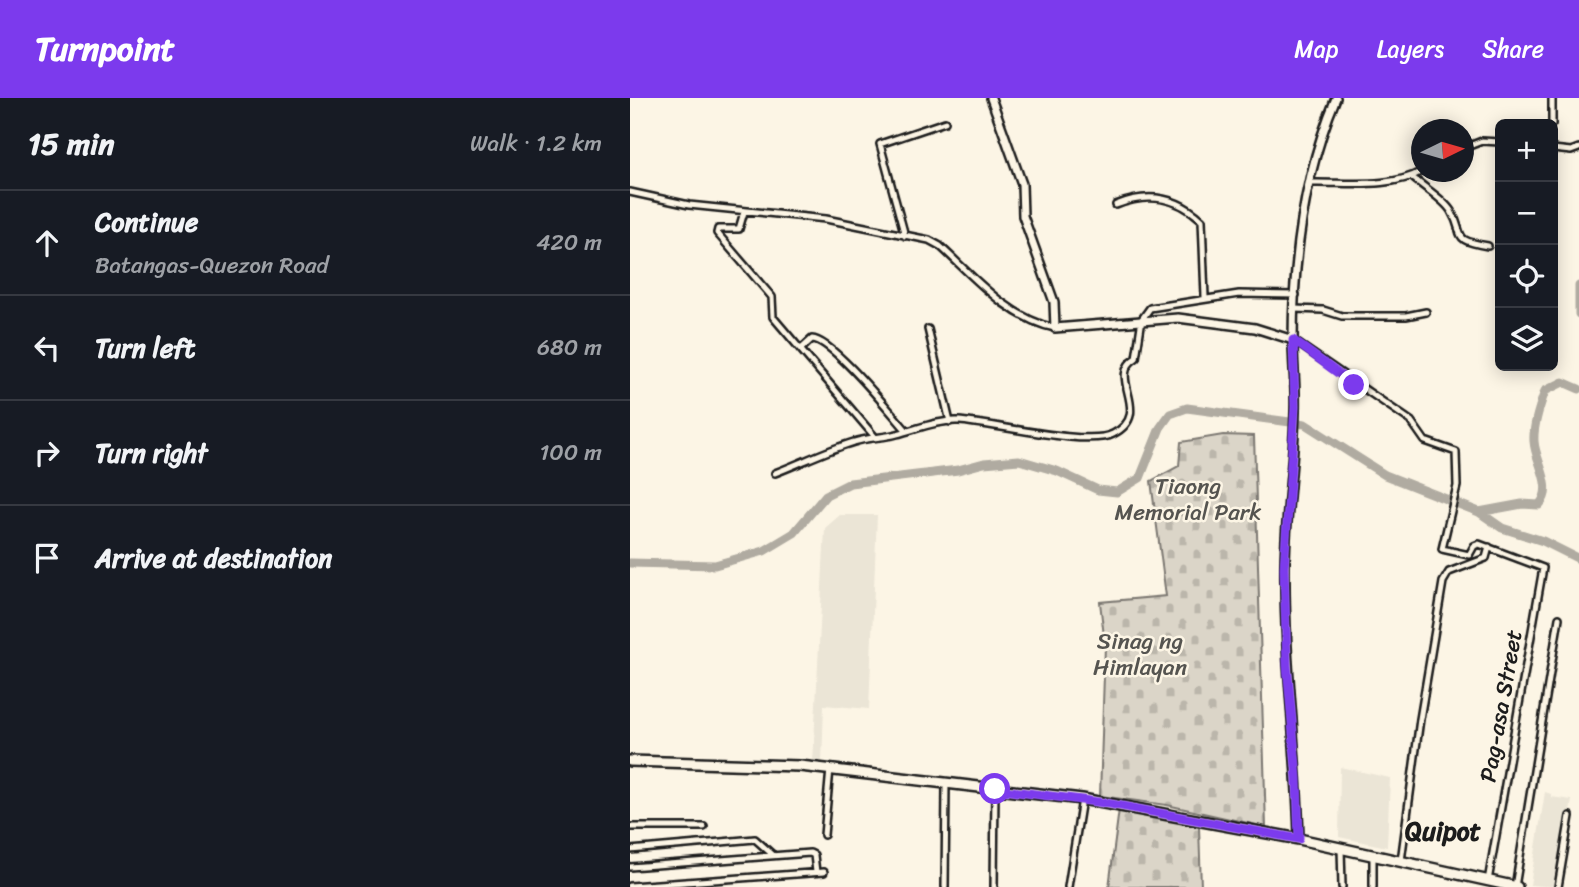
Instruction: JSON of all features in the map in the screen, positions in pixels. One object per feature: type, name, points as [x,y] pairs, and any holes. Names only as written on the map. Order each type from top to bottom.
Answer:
[{"type":"main road","points":[[630,761],[830,769],[1082,799],[1373,854],[1474,882],[1488,881],[1516,887]]},
{"type":"street","points":[[991,98],[1022,184],[1023,216],[1054,302],[1055,328]]},
{"type":"street","points":[[1299,839],[1297,778],[1287,665],[1284,568],[1294,444],[1294,309],[1300,223],[1326,121],[1336,98]]},
{"type":"street","points":[[1552,98],[1552,119]]},
{"type":"street","points":[[905,236],[880,144],[945,122]]},
{"type":"street","points":[[1474,144],[1482,141],[1495,142]]},
{"type":"street","points":[[1558,150],[1571,152],[1579,148]]},
{"type":"street","points":[[1311,183],[1411,177]]},
{"type":"street","points":[[1418,182],[1451,210],[1461,236],[1468,243],[1488,246]]},
{"type":"street","points":[[630,192],[744,212],[826,219],[940,246],[1010,308],[1034,322],[1055,328],[1075,329],[1178,318],[1234,324],[1272,332],[1293,340],[1411,421],[1425,442],[1456,452],[1457,486],[1442,549],[1466,555],[1471,554],[1476,544],[1489,547],[1486,558],[1449,572],[1443,582],[1420,719],[1401,861]]},
{"type":"street","points":[[1116,205],[1137,197],[1172,201],[1180,203],[1202,219],[1205,297]]},
{"type":"street","points":[[744,212],[739,229],[718,229],[717,233],[772,298],[773,317],[874,437]]},
{"type":"street","points":[[775,473],[874,437],[950,422],[1035,433],[1099,438],[1111,436],[1122,429],[1130,417],[1132,407],[1124,372],[1128,363],[1136,358],[1142,320],[1150,308],[1239,293],[1296,295]]},
{"type":"street","points":[[1294,309],[1323,310],[1342,316],[1406,316],[1426,312]]},
{"type":"street","points":[[928,329],[950,422]]},
{"type":"street","points":[[802,349],[812,339],[820,340],[854,370],[907,431]]},
{"type":"street","name":"Pag-asa Street","points":[[1488,881],[1541,579],[1540,566],[1489,547]]},
{"type":"street","points":[[1516,887],[1559,618]]},
{"type":"street","points":[[824,835],[830,769]]},
{"type":"street","points":[[945,887],[946,783]]},
{"type":"street","points":[[995,789],[995,887]]},
{"type":"street","points":[[1068,887],[1082,799]]},
{"type":"street","points":[[1558,887],[1570,816]]},
{"type":"street","points":[[630,827],[704,827]]},
{"type":"street","points":[[630,850],[755,839],[773,855]]},
{"type":"street","points":[[1341,848],[1342,887]]},
{"type":"street","points":[[630,867],[813,854],[816,872]]},
{"type":"street","points":[[1373,854],[1373,887]]},
{"type":"street","points":[[630,886],[824,872]]},
{"type":"shaded area","points":[[840,515],[877,515],[869,709],[824,705],[822,763],[813,762],[825,528]]},
{"type":"shaded area","points":[[1340,767],[1390,778],[1387,847],[1339,837]]},
{"type":"shaded area","points":[[1545,792],[1551,794],[1551,797],[1572,800],[1557,887],[1530,885]]},
{"type":"green space","points":[[1223,435],[1254,436],[1266,827],[1167,805],[1100,796],[1105,645],[1100,602],[1166,596],[1151,481],[1179,466],[1181,442]]},
{"type":"green space","points":[[1119,809],[1199,827],[1201,887],[1109,887]]},
{"type":"waterway","points":[[1579,286],[1579,314]]},
{"type":"waterway","points":[[1479,512],[1522,504],[1539,505],[1546,491],[1534,435],[1545,391],[1563,382],[1579,389]]},
{"type":"waterway","points":[[630,563],[715,565],[764,551],[794,533],[826,495],[850,483],[958,470],[984,463],[1019,460],[1057,471],[1098,490],[1117,492],[1140,478],[1160,428],[1170,414],[1187,408],[1305,424],[1385,475],[1479,512],[1502,528],[1543,541],[1579,559]]},
{"type":"district","name":"Quipot","points":[[1443,831]]},
{"type":"route","points":[[995,789],[1082,799],[1299,839],[1297,778],[1290,726],[1284,568],[1287,501],[1294,444],[1293,340],[1354,385]]},
{"type":"park label","name":"Tiaong Memorial Park","points":[[1188,499]]},
{"type":"park label","name":"Sinag ng Himlayan","points":[[1140,654]]}]
